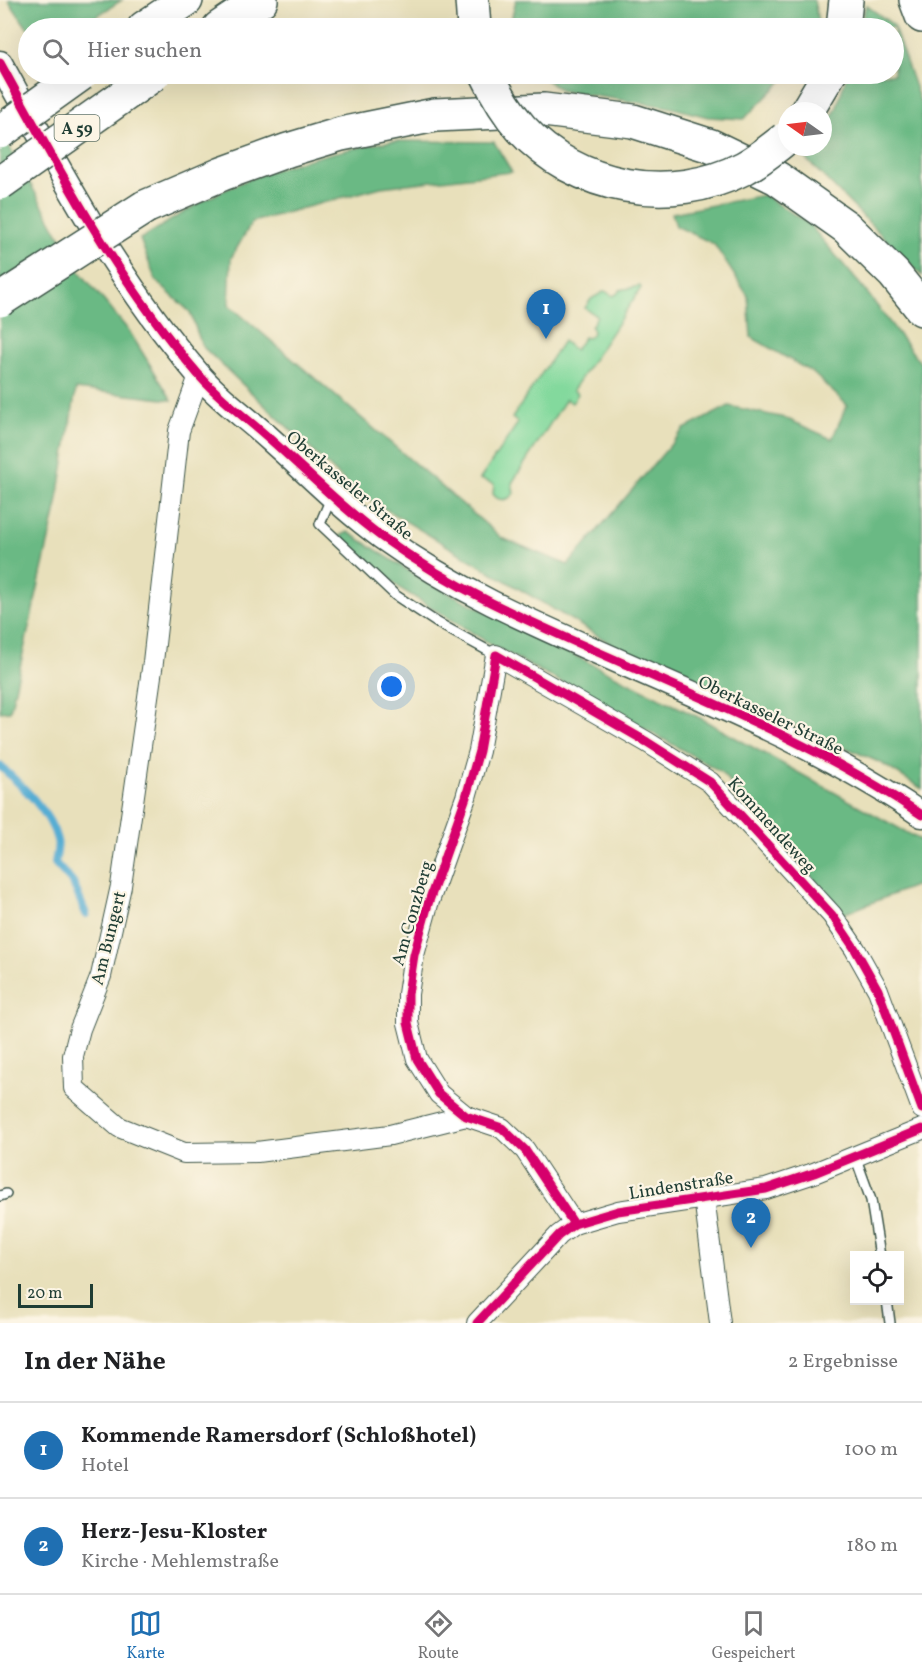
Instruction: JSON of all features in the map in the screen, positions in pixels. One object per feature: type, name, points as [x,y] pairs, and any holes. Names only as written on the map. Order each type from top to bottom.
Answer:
[{"type":"highway","points":[[159,18],[186,0]]},
{"type":"highway","points":[[234,18],[261,0]]},
{"type":"highway","points":[[472,0],[473,18]]},
{"type":"highway","points":[[844,18],[846,0]]},
{"type":"highway","points":[[916,0],[922,16]]},
{"type":"highway","name":"A 59","points":[[0,132],[67,84]]},
{"type":"highway","name":"A 59","points":[[0,183],[140,84]]},
{"type":"highway","points":[[493,84],[507,110],[537,143],[573,168],[621,185],[671,188],[712,180],[744,168],[778,143]]},
{"type":"highway","points":[[812,102],[823,84]]},
{"type":"highway","points":[[0,300],[145,207],[222,174],[288,150],[341,134],[435,115],[544,110],[633,121],[711,146],[777,178],[846,227],[894,274],[922,309]]},
{"type":"street","name":"Oberkasseler Straße","points":[[0,63],[72,192],[119,268],[158,323],[199,376],[332,496],[380,535],[435,573],[553,632],[755,722],[837,764],[922,815]]},
{"type":"street","name":"Am Bungert","points":[[199,376],[179,431],[153,662],[122,886],[101,976],[80,1029],[73,1056],[74,1088],[119,1127],[184,1153],[257,1152],[379,1137],[466,1116]]},
{"type":"street","name":"Am Conzberg","points":[[496,655],[479,751],[466,797],[428,904],[414,955],[408,994],[408,1023],[417,1059],[439,1094],[466,1116],[502,1128],[525,1150],[574,1224]]},
{"type":"street","name":"Kommendeweg","points":[[496,655],[647,742],[710,782],[831,915],[855,949],[878,990],[922,1109]]},
{"type":"street","name":"Lindenstraße","points":[[477,1323],[551,1243],[574,1224],[618,1211],[766,1189],[814,1173],[922,1129]]},
{"type":"street","points":[[704,1197],[720,1323]]},
{"type":"lane","name":"Kommendeweg","points":[[332,496],[320,524],[395,595],[436,622],[496,655]]},
{"type":"lane","points":[[855,1156],[871,1200],[879,1251]]},
{"type":"lane","points":[[888,1305],[890,1323]]},
{"type":"green space","points":[[8,0],[122,0],[94,18],[20,18]]},
{"type":"green space","points":[[516,0],[814,0],[817,18],[512,18]]},
{"type":"green space","points":[[866,5],[884,18],[863,18]]},
{"type":"green space","points":[[904,56],[922,107],[922,276],[803,156],[832,156],[832,116],[844,84],[904,84]]},
{"type":"green space","points":[[552,84],[779,84],[744,119],[708,117],[669,107],[562,91]]},
{"type":"green space","points":[[0,130],[80,272],[129,331],[172,400],[76,389],[57,504],[10,711],[0,712]]},
{"type":"green space","points":[[392,141],[494,142],[512,172],[381,187],[252,222],[231,258],[229,305],[502,538],[568,565],[684,429],[729,406],[785,418],[832,439],[847,405],[813,373],[751,337],[748,296],[714,244],[676,226],[672,213],[764,195],[809,224],[865,290],[922,365],[922,789],[881,763],[620,649],[355,491],[202,346],[190,312],[156,281],[140,239],[202,202],[254,177],[345,150]]},
{"type":"green space","points":[[640,286],[641,288],[573,390],[578,394],[572,403],[566,399],[512,483],[514,493],[506,499],[497,498],[493,494],[494,484],[480,479],[518,423],[512,418],[563,341],[575,350],[584,337],[588,338],[592,335],[591,327],[597,316],[585,308],[591,299],[605,291],[613,296],[620,290]]},
{"type":"green space","points":[[348,532],[425,581],[700,718],[922,841],[922,883],[843,914],[720,771],[497,648],[401,589],[340,536]]},
{"type":"waterway","points":[[0,766],[34,799],[48,819],[58,842],[55,863],[73,883],[86,914]]},
{"type":"cycle path","points":[[0,63],[44,144],[115,263],[169,338],[214,391],[353,514],[409,555],[478,596],[546,629],[766,727],[871,783],[922,815]]},
{"type":"cycle path","points":[[574,1224],[525,1150],[502,1128],[466,1116],[439,1094],[417,1059],[408,1023],[408,994],[414,955],[428,904],[466,797],[479,751],[496,655],[647,742],[710,782],[832,915],[855,949],[878,990],[922,1109]]},
{"type":"cycle path","points":[[477,1323],[559,1235],[574,1224],[618,1211],[766,1189],[814,1173],[922,1129]]},
{"type":"place","name":"Kommende Ramersdorf (Schloßhotel)","points":[[546,339]]},
{"type":"place","name":"Herz-Jesu-Kloster","points":[[751,1248]]}]
